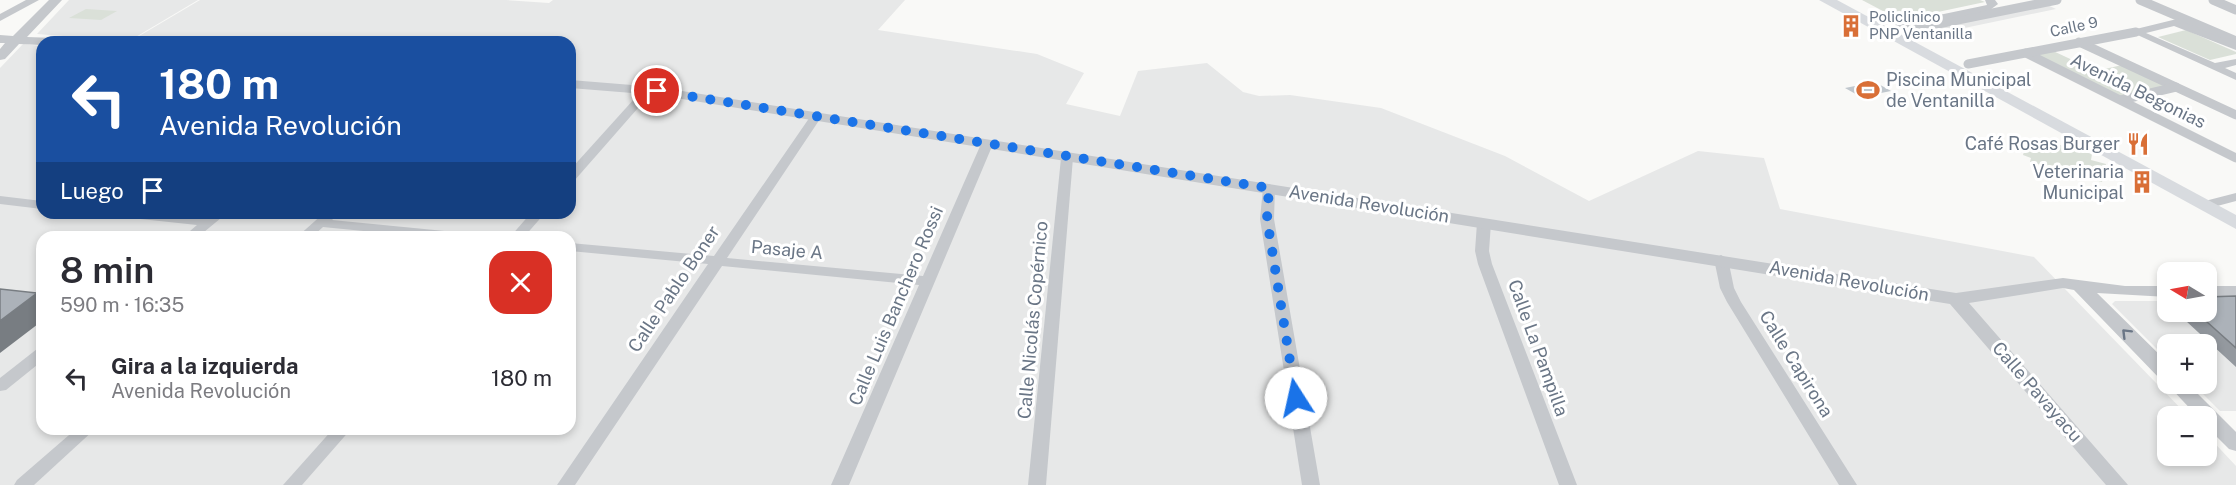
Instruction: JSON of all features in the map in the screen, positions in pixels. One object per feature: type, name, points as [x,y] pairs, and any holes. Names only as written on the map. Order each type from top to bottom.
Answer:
[{"type":"main road","points":[[1826,0],[2225,203]]},
{"type":"main road","points":[[1845,0],[1904,28],[2225,203],[2236,223]]},
{"type":"street","points":[[2,15],[34,0]]},
{"type":"street","points":[[0,40],[40,0]]},
{"type":"street","points":[[0,56],[56,0]]},
{"type":"street","points":[[1904,28],[2057,0]]},
{"type":"street","points":[[2140,0],[2236,41]]},
{"type":"street","points":[[2213,0],[2234,7]]},
{"type":"street","points":[[1904,28],[1990,7],[1992,2]]},
{"type":"street","name":"Calle 9","points":[[1968,64],[2136,32],[2186,20]]},
{"type":"street","points":[[2174,22],[2236,47]]},
{"type":"street","points":[[2136,32],[2236,77]]},
{"type":"street","points":[[0,40],[36,40]]},
{"type":"street","points":[[2079,42],[2236,116]]},
{"type":"street","name":"Avenida Begonias","points":[[2026,53],[2236,158]]},
{"type":"street","points":[[2214,67],[2236,62]]},
{"type":"street","name":"Avenida Revolución","points":[[576,84],[648,90],[816,116],[1956,299],[2063,282],[2125,291],[2157,292]]},
{"type":"street","points":[[2121,100],[2176,87]]},
{"type":"street","points":[[576,171],[648,90]]},
{"type":"street","name":"Calle Pablo Boner","points":[[566,485],[816,116]]},
{"type":"street","name":"Calle Luis Banchero Rossi","points":[[840,485],[987,144]]},
{"type":"street","name":"Calle Nicolás Copérnico","points":[[1037,485],[1067,158]]},
{"type":"street","points":[[1269,188],[1267,219],[1311,485]]},
{"type":"street","points":[[0,200],[36,204]]},
{"type":"street","points":[[179,219],[208,222]]},
{"type":"street","points":[[197,231],[212,219]]},
{"type":"street","points":[[311,231],[325,219]]},
{"type":"street","points":[[522,231],[533,219]]},
{"type":"street","points":[[321,223],[403,231]]},
{"type":"street","name":"Calle La Pampilla","points":[[1484,223],[1482,251],[1485,264],[1568,485]]},
{"type":"street","name":"Pasaje A","points":[[576,248],[928,281]]},
{"type":"street","name":"Calle Capirona","points":[[1721,260],[1727,288],[1734,302],[1848,485]]},
{"type":"street","points":[[2077,283],[2157,364]]},
{"type":"street","points":[[2217,292],[2236,292]]},
{"type":"street","name":"Calle Pavayacu","points":[[1956,299],[2118,485]]},
{"type":"street","points":[[0,386],[36,358]]},
{"type":"street","points":[[2186,394],[2236,444]]},
{"type":"street","points":[[23,485],[80,435]]},
{"type":"street","points":[[292,485],[338,435]]},
{"type":"shaded area","points":[[69,0],[198,0],[137,36],[37,34]]},
{"type":"shaded area","points":[[200,0],[506,0],[549,3],[553,0],[905,0],[878,30],[1037,54],[1084,73],[1066,104],[1120,116],[1138,71],[1207,63],[1243,92],[1259,96],[1290,95],[1381,108],[1505,156],[1589,201],[1698,151],[1764,158],[1780,209],[2034,257],[2157,384],[2157,394],[2167,394],[2178,406],[2157,406],[2157,466],[2217,466],[2217,446],[2236,466],[2236,485],[0,485],[0,68],[23,44],[36,45],[36,219],[576,219],[576,36],[139,36]]},
{"type":"shaded area","points":[[1862,0],[1980,0],[1985,2],[1900,20]]},
{"type":"shaded area","points":[[2043,3],[2056,9],[1926,36],[1913,29]]},
{"type":"shaded area","points":[[86,9],[117,11],[101,20],[69,18]]},
{"type":"shaded area","points":[[2186,30],[2236,52],[2236,54],[2210,60],[2158,37]]},
{"type":"shaded area","points":[[2051,50],[2096,71],[2122,65],[2167,87],[2121,98],[2033,54]]},
{"type":"shaded area","name":"Piscina Municipal de Ventanilla","points":[[1875,82],[1891,91],[1861,97],[1845,88]]},
{"type":"shaded area","points":[[2045,141],[2092,154],[2091,160],[2106,164],[2102,182],[2030,162],[2031,158],[2023,155],[2026,145],[2044,147]]},
{"type":"shaded area","points":[[2115,301],[2157,301],[2157,322],[2217,322],[2217,308],[2236,301],[2236,411],[2220,411],[2203,394],[2217,394],[2217,334],[2157,334],[2157,349],[2112,304]]},
{"type":"building","points":[[0,289],[36,293],[36,294],[0,321]]},
{"type":"building","points":[[2236,296],[2236,348],[2207,322],[2217,322],[2217,297]]},
{"type":"place","name":"Policlinico PNP Ventanilla","points":[[1851,26]]},
{"type":"place","name":"Piscina Municipal de Ventanilla","points":[[1868,90]]},
{"type":"place","name":"Café Rosas Burger","points":[[2138,144]]},
{"type":"place","name":"Veterinaria Municipal","points":[[2142,182]]},
{"type":"route","points":[[657,91],[1067,158],[1269,188],[1267,219],[1296,398]]}]
